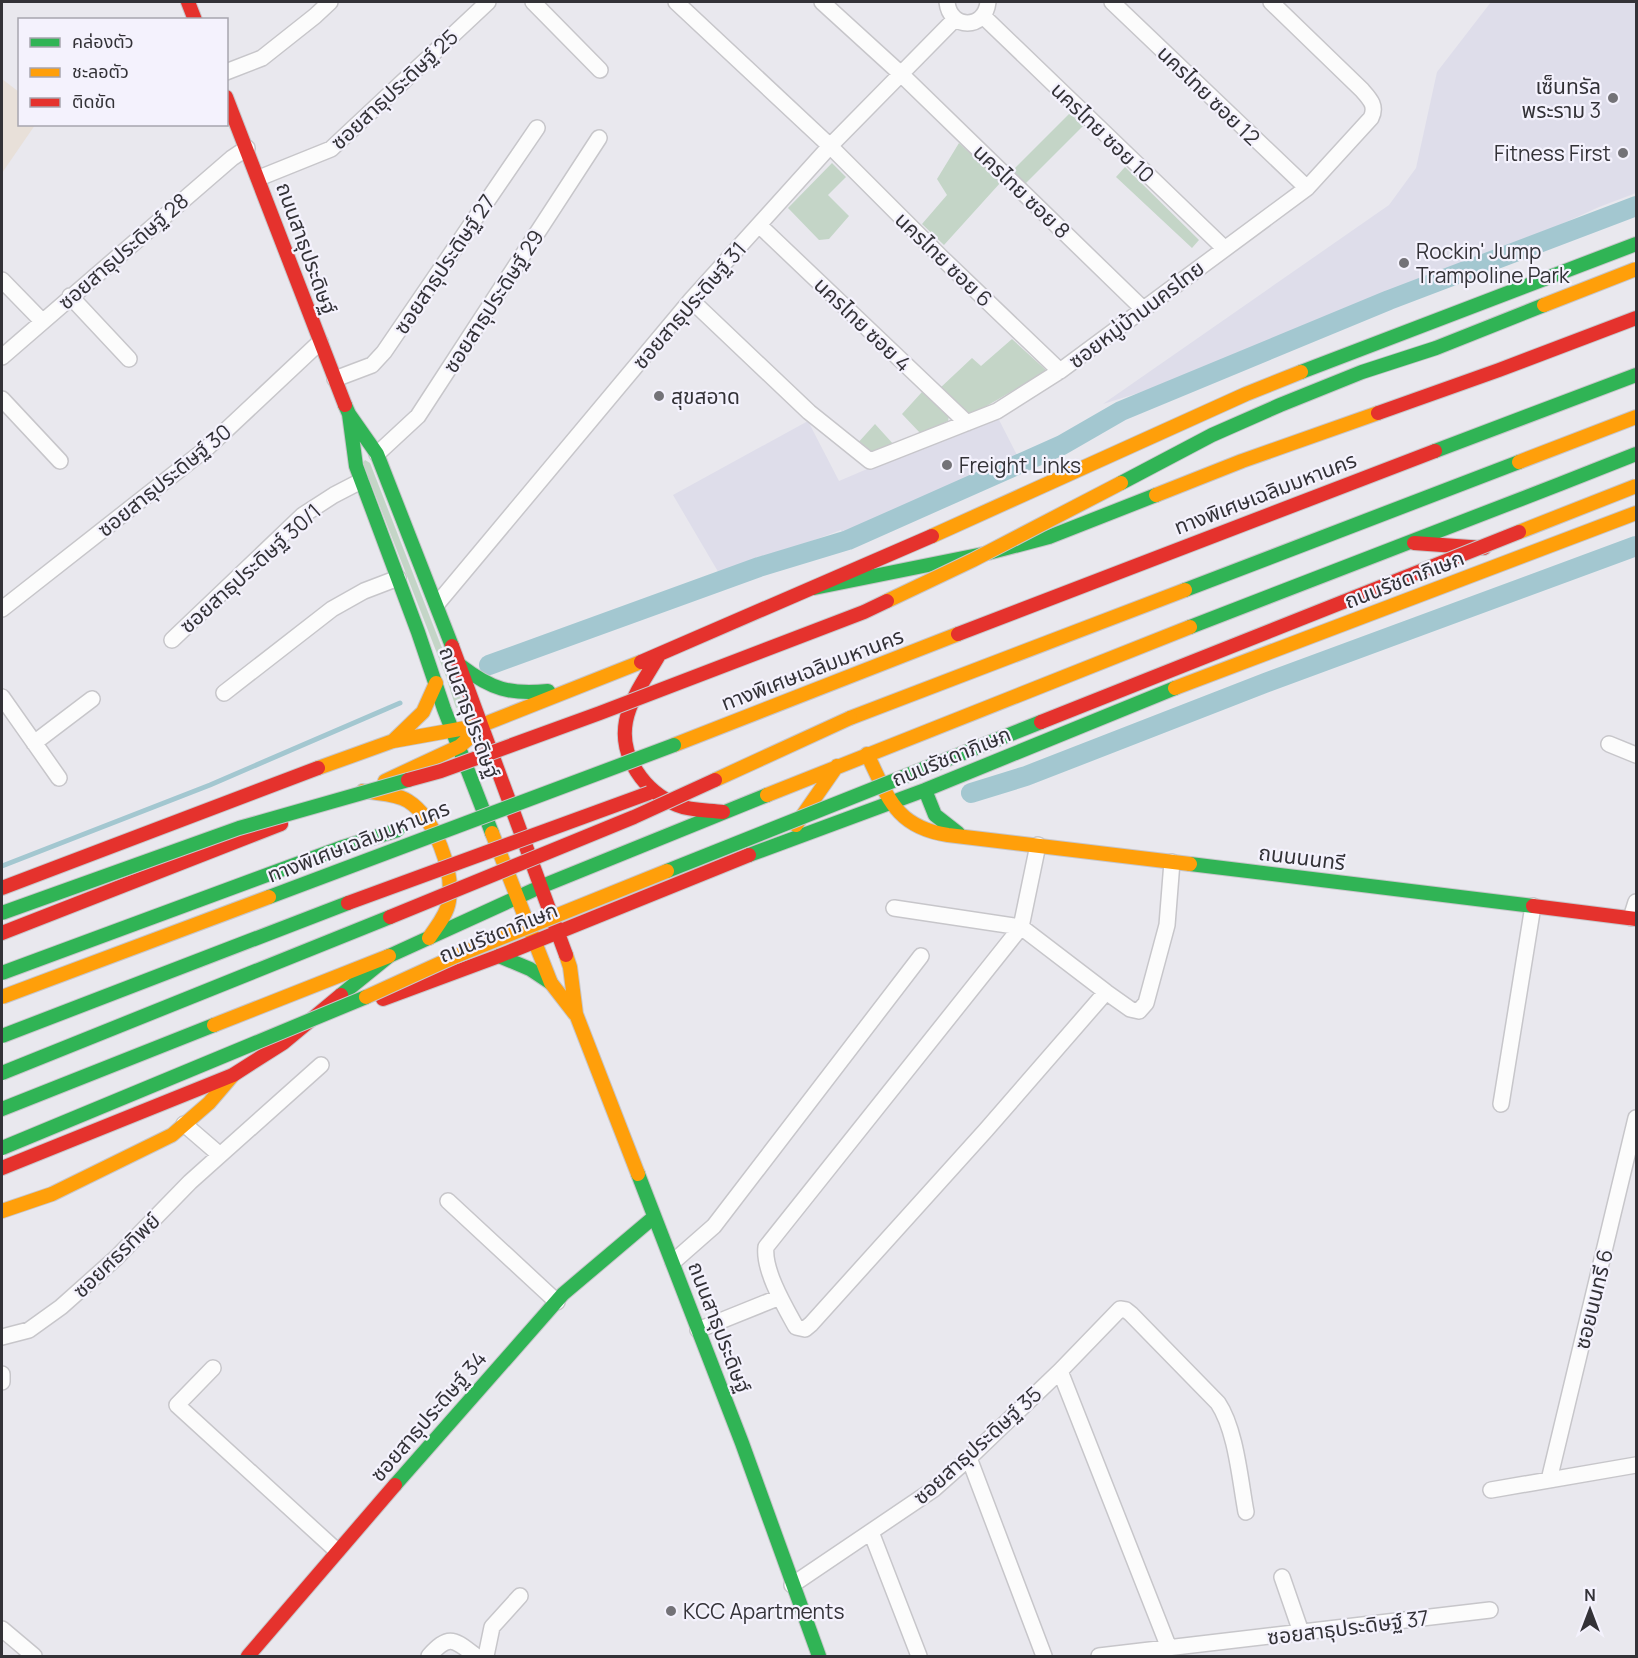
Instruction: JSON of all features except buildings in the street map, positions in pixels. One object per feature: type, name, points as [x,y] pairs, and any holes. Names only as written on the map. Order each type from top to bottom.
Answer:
[{"type":"main road","points":[[188,2],[194,18]]},
{"type":"main road","name":"ถนนสาธุประดิษฐ์","points":[[228,102],[349,414],[377,454],[437,604],[570,968],[576,1014],[742,1443],[819,1656]]},
{"type":"main road","points":[[2,888],[393,741],[482,725],[659,655],[814,588],[1013,501],[1246,394],[1636,243]]},
{"type":"main road","points":[[2,913],[99,876],[239,828],[441,771],[854,616],[919,587],[1090,501],[1212,435],[1362,372],[1436,348],[1636,269]]},
{"type":"main road","points":[[814,588],[988,553],[1049,537],[1242,460],[1499,370],[1636,318]]},
{"type":"main road","name":"ทางพิเศษเฉลิมมหานคร","points":[[2,996],[674,745],[1308,498],[1636,375]]},
{"type":"main road","name":"ถนนสาธุประดิษฐ์","points":[[349,414],[352,446],[361,481],[453,730],[551,983],[576,1014]]},
{"type":"main road","points":[[2,1036],[346,904],[849,718],[1636,417]]},
{"type":"main road","name":"ถนนรัชดาภิเษก","points":[[2,1168],[233,1075],[284,1043],[389,956],[540,887],[867,754],[1636,454]]},
{"type":"main road","name":"ถนนรัชดาภิเษก","points":[[2,1148],[339,1009],[456,956],[598,898],[1636,486]]},
{"type":"main road","name":"ถนนรัชดาภิเษก","points":[[284,1043],[399,992],[498,956],[710,869],[925,790],[1191,682],[1636,513]]},
{"type":"main road","points":[[1407,543],[1539,551]]},
{"type":"main road","points":[[659,655],[631,707],[626,722],[625,736],[630,761],[643,781],[658,795],[678,806],[723,813]]},
{"type":"main road","points":[[460,666],[480,681],[497,689],[524,694],[571,688]]},
{"type":"main road","points":[[393,741],[423,712],[436,683]]},
{"type":"main road","points":[[2,1073],[230,983],[634,817],[849,718]]},
{"type":"main road","points":[[2,933],[362,791],[460,746],[482,725]]},
{"type":"main road","points":[[468,808],[674,745]]},
{"type":"main road","name":"ถนนนนทรี","points":[[867,754],[891,802],[909,822],[921,829],[1634,919]]},
{"type":"main road","points":[[785,841],[837,766]]},
{"type":"main road","name":"ถนนนนทรี","points":[[925,790],[935,815],[946,826],[963,836]]},
{"type":"main road","points":[[362,791],[398,797],[409,802],[417,808],[436,837],[447,867],[450,888],[444,915],[429,938]]},
{"type":"main road","points":[[2,973],[329,852],[435,818]]},
{"type":"main road","points":[[88,900],[174,822]]},
{"type":"main road","points":[[570,968],[574,938],[589,918]]},
{"type":"main road","points":[[2,1109],[389,956]]},
{"type":"main road","points":[[498,956],[530,969],[551,983]]},
{"type":"main road","points":[[2,1210],[52,1194],[172,1135],[209,1103],[233,1075]]},
{"type":"main road","name":"ซอยสาธุประดิษฐ์ 34","points":[[248,1656],[337,1551],[557,1302],[654,1216]]},
{"type":"street","points":[[228,71],[262,58],[330,2]]},
{"type":"street","name":"ซอยสาธุประดิษฐ์ 25","points":[[259,178],[331,149],[488,2]]},
{"type":"street","points":[[533,2],[600,70]]},
{"type":"street","name":"นครไทย ซอย 6","points":[[676,2],[830,146],[942,258],[1060,370]]},
{"type":"street","name":"นครไทย ซอย 8","points":[[822,2],[901,74],[1142,308]]},
{"type":"street","points":[[947,2],[950,14],[955,19],[968,23],[983,16],[988,8],[988,2]]},
{"type":"street","name":"นครไทย ซอย 12","points":[[1112,2],[1306,188]]},
{"type":"street","name":"ซอยหมู่บ้านนครไทย","points":[[691,300],[809,412],[870,462],[997,411],[1060,370],[1306,188],[1371,118],[1374,112],[1372,102],[1362,90],[1271,2]]},
{"type":"street","name":"นครไทย ซอย 10","points":[[983,16],[1224,248]]},
{"type":"street","name":"ซอยสาธุประดิษฐ์ 31","points":[[437,604],[691,300],[830,146],[955,19]]},
{"type":"street","name":"ซอยสาธุประดิษฐ์ 27","points":[[335,379],[372,365],[384,352],[537,128]]},
{"type":"street","name":"ซอยสาธุประดิษฐ์ 29","points":[[377,454],[418,416],[599,138]]},
{"type":"street","name":"ซอยสาธุประดิษฐ์ 28","points":[[2,357],[70,296],[232,158],[247,148]]},
{"type":"street","name":"นครไทย ซอย 4","points":[[759,225],[967,423]]},
{"type":"street","points":[[2,280],[42,321]]},
{"type":"street","points":[[70,296],[129,359]]},
{"type":"street","name":"ซอยสาธุประดิษฐ์ 30","points":[[2,609],[207,448],[320,342]]},
{"type":"street","points":[[2,399],[60,460]]},
{"type":"street","name":"ซอยสาธุประดิษฐ์ 30/1","points":[[172,640],[303,515],[361,481]]},
{"type":"street","points":[[225,693],[332,609],[364,591],[398,578]]},
{"type":"street","points":[[2,698],[59,778]]},
{"type":"street","points":[[34,743],[92,699]]},
{"type":"street","points":[[1609,744],[1636,755]]},
{"type":"street","points":[[1038,845],[1021,927],[766,1247],[764,1256],[780,1297],[796,1327],[805,1329],[812,1324],[1106,992]]},
{"type":"street","points":[[894,908],[1021,927],[1106,992],[1130,1009],[1139,1011],[1146,1003],[1167,925],[1172,862]]},
{"type":"street","points":[[1634,919],[1636,902]]},
{"type":"street","points":[[1501,1104],[1533,906]]},
{"type":"street","points":[[673,1262],[714,1226],[845,1052],[921,956]]},
{"type":"street","name":"ซอยศธรทิพย์","points":[[2,1338],[29,1330],[61,1308],[116,1258],[190,1182],[321,1065]]},
{"type":"street","name":"ซอยนนทรี 6","points":[[1549,1480],[1636,1118]]},
{"type":"street","points":[[184,1124],[220,1155]]},
{"type":"street","points":[[448,1201],[557,1302]]},
{"type":"street","points":[[698,1330],[780,1297]]},
{"type":"street","name":"ซอยสาธุประดิษฐ์ 35","points":[[792,1585],[934,1488],[969,1458],[1060,1371],[1120,1309],[1131,1314],[1218,1403],[1230,1428],[1246,1512]]},
{"type":"street","points":[[213,1368],[177,1405],[337,1551]]},
{"type":"street","points":[[1060,1371],[1169,1648]]},
{"type":"street","points":[[2,1374],[2,1382]]},
{"type":"street","points":[[969,1458],[1044,1656]]},
{"type":"street","points":[[1491,1490],[1636,1465]]},
{"type":"street","points":[[871,1532],[919,1656]]},
{"type":"street","points":[[1282,1577],[1301,1632]]},
{"type":"street","points":[[486,1656],[492,1627],[520,1596]]},
{"type":"street","name":"ซอยสาธุประดิษฐ์ 37","points":[[1099,1656],[1490,1610]]},
{"type":"street","points":[[2,1629],[34,1656]]},
{"type":"street","points":[[429,1656],[441,1644],[448,1641],[457,1642],[476,1656]]},
{"type":"shaded area","points":[[1491,2],[1636,2],[1636,193],[1599,207],[1439,280],[1180,380],[1103,404],[1389,205],[1416,168],[1437,72]]},
{"type":"shaded area","points":[[2,79],[18,91],[18,126],[34,126],[2,173]]},
{"type":"shaded area","points":[[996,414],[1020,461],[845,538],[841,530],[720,575],[673,495],[808,421],[839,481]]},
{"type":"green space","points":[[1070,113],[1083,126],[1024,185],[1011,172]]},
{"type":"green space","points":[[959,143],[1001,182],[944,245],[922,224],[947,195],[937,179]]},
{"type":"green space","points":[[832,163],[846,177],[828,195],[849,216],[829,239],[819,240],[788,208]]},
{"type":"green space","points":[[1125,167],[1199,240],[1192,248],[1116,177]]},
{"type":"green space","points":[[1012,339],[1047,371],[971,415],[939,389],[972,358],[981,366]]},
{"type":"green space","points":[[922,392],[949,416],[948,421],[921,434],[902,414]]},
{"type":"green space","points":[[875,424],[895,446],[868,454],[856,445]]},
{"type":"green space","points":[[365,460],[370,463],[463,706],[456,708],[363,463]]},
{"type":"waterway","points":[[489,665],[759,567],[848,540],[1062,445],[1121,411],[1389,300],[1636,206]]},
{"type":"waterway","points":[[971,793],[1026,776],[1265,683],[1636,546]]},
{"type":"waterway","points":[[2,866],[210,785],[400,703]]},
{"type":"traffic: fast","points":[[1301,372],[1636,244]]},
{"type":"traffic: fast","points":[[1121,483],[1212,435],[1280,405],[1362,372],[1436,348],[1544,305]]},
{"type":"traffic: fast","points":[[1435,451],[1636,375]]},
{"type":"traffic: fast","points":[[345,405],[349,414],[356,466],[444,709],[492,833]]},
{"type":"traffic: fast","points":[[349,414],[377,454],[452,646]]},
{"type":"traffic: fast","points":[[1560,484],[1636,454]]},
{"type":"traffic: fast","points":[[1185,590],[1519,462]]},
{"type":"traffic: fast","points":[[1190,627],[1560,484]]},
{"type":"traffic: fast","points":[[814,588],[988,553],[1049,537],[1156,495]]},
{"type":"traffic: fast","points":[[461,666],[482,680],[502,689],[523,692],[548,691]]},
{"type":"traffic: fast","points":[[749,855],[925,790],[1175,688]]},
{"type":"traffic: fast","points":[[667,871],[1041,722]]},
{"type":"traffic: fast","points":[[269,897],[674,745]]},
{"type":"traffic: fast","points":[[2,913],[239,828],[408,780]]},
{"type":"traffic: fast","points":[[925,790],[935,815],[958,833]]},
{"type":"traffic: fast","points":[[341,995],[389,956],[540,887],[767,795]]},
{"type":"traffic: fast","points":[[2,973],[340,848],[398,830]]},
{"type":"traffic: fast","points":[[1190,864],[1533,906]]},
{"type":"traffic: fast","points":[[2,1036],[348,903]]},
{"type":"traffic: fast","points":[[2,1073],[390,917]]},
{"type":"traffic: fast","points":[[499,956],[530,969],[551,983]]},
{"type":"traffic: fast","points":[[2,1148],[366,997]]},
{"type":"traffic: fast","points":[[2,1109],[214,1025]]},
{"type":"traffic: fast","points":[[638,1174],[742,1443],[819,1656]]},
{"type":"traffic: fast","points":[[395,1485],[563,1294],[654,1217]]},
{"type":"traffic: slow","points":[[1544,305],[1636,269]]},
{"type":"traffic: slow","points":[[932,536],[1246,394],[1301,372]]},
{"type":"traffic: slow","points":[[1156,495],[1242,461],[1378,413]]},
{"type":"traffic: slow","points":[[1519,462],[1636,417]]},
{"type":"traffic: slow","points":[[887,601],[973,560],[1121,483]]},
{"type":"traffic: slow","points":[[1519,532],[1636,486]]},
{"type":"traffic: slow","points":[[1175,688],[1636,513]]},
{"type":"traffic: slow","points":[[850,718],[1185,590]]},
{"type":"traffic: slow","points":[[767,795],[1190,627]]},
{"type":"traffic: slow","points":[[674,745],[958,634]]},
{"type":"traffic: slow","points":[[318,768],[393,741],[482,725],[641,662]]},
{"type":"traffic: slow","points":[[393,741],[423,712],[436,683]]},
{"type":"traffic: slow","points":[[715,780],[850,718]]},
{"type":"traffic: slow","points":[[385,781],[460,746],[469,738]]},
{"type":"traffic: slow","points":[[867,754],[881,784],[896,808],[916,825],[930,831],[1190,864]]},
{"type":"traffic: slow","points":[[796,825],[837,766]]},
{"type":"traffic: slow","points":[[363,791],[403,798],[418,809],[434,832],[445,861],[450,889],[444,916],[429,938]]},
{"type":"traffic: slow","points":[[492,833],[551,983],[575,1014]]},
{"type":"traffic: slow","points":[[366,997],[456,956],[667,871]]},
{"type":"traffic: slow","points":[[2,997],[269,897]]},
{"type":"traffic: slow","points":[[566,955],[570,967],[576,1014],[638,1174]]},
{"type":"traffic: slow","points":[[214,1025],[389,956]]},
{"type":"traffic: slow","points":[[2,1211],[52,1194],[172,1135],[209,1103],[233,1075]]},
{"type":"traffic: jam","points":[[188,2],[194,18]]},
{"type":"traffic: jam","points":[[228,102],[345,405]]},
{"type":"traffic: jam","points":[[1378,413],[1636,318]]},
{"type":"traffic: jam","points":[[958,634],[1435,451]]},
{"type":"traffic: jam","points":[[1041,722],[1519,532]]},
{"type":"traffic: jam","points":[[641,662],[932,536]]},
{"type":"traffic: jam","points":[[1414,543],[1484,548]]},
{"type":"traffic: jam","points":[[408,780],[441,771],[600,713],[864,612],[887,601]]},
{"type":"traffic: jam","points":[[452,646],[566,955]]},
{"type":"traffic: jam","points":[[659,655],[628,712],[625,734],[631,760],[645,782],[665,799],[688,808],[723,812]]},
{"type":"traffic: jam","points":[[2,888],[318,768]]},
{"type":"traffic: jam","points":[[390,917],[634,817],[715,780]]},
{"type":"traffic: jam","points":[[348,903],[649,793]]},
{"type":"traffic: jam","points":[[2,933],[281,824]]},
{"type":"traffic: jam","points":[[383,999],[499,956],[749,855]]},
{"type":"traffic: jam","points":[[1533,906],[1636,919]]},
{"type":"traffic: jam","points":[[2,1168],[233,1075],[283,1043],[341,995]]},
{"type":"traffic: jam","points":[[248,1656],[395,1485]]},
{"type":"place","name":"เซ็นทรัล พระราม 3","points":[[1613,98]]},
{"type":"place","name":"Fitness First","points":[[1623,153]]},
{"type":"place","name":"Rockin' Jump Trampoline Park","points":[[1404,263]]},
{"type":"place","name":"สุขสอาด","points":[[659,396]]},
{"type":"place","name":"Freight Links","points":[[947,465]]},
{"type":"place","name":"KCC Apartments","points":[[671,1611]]}]
